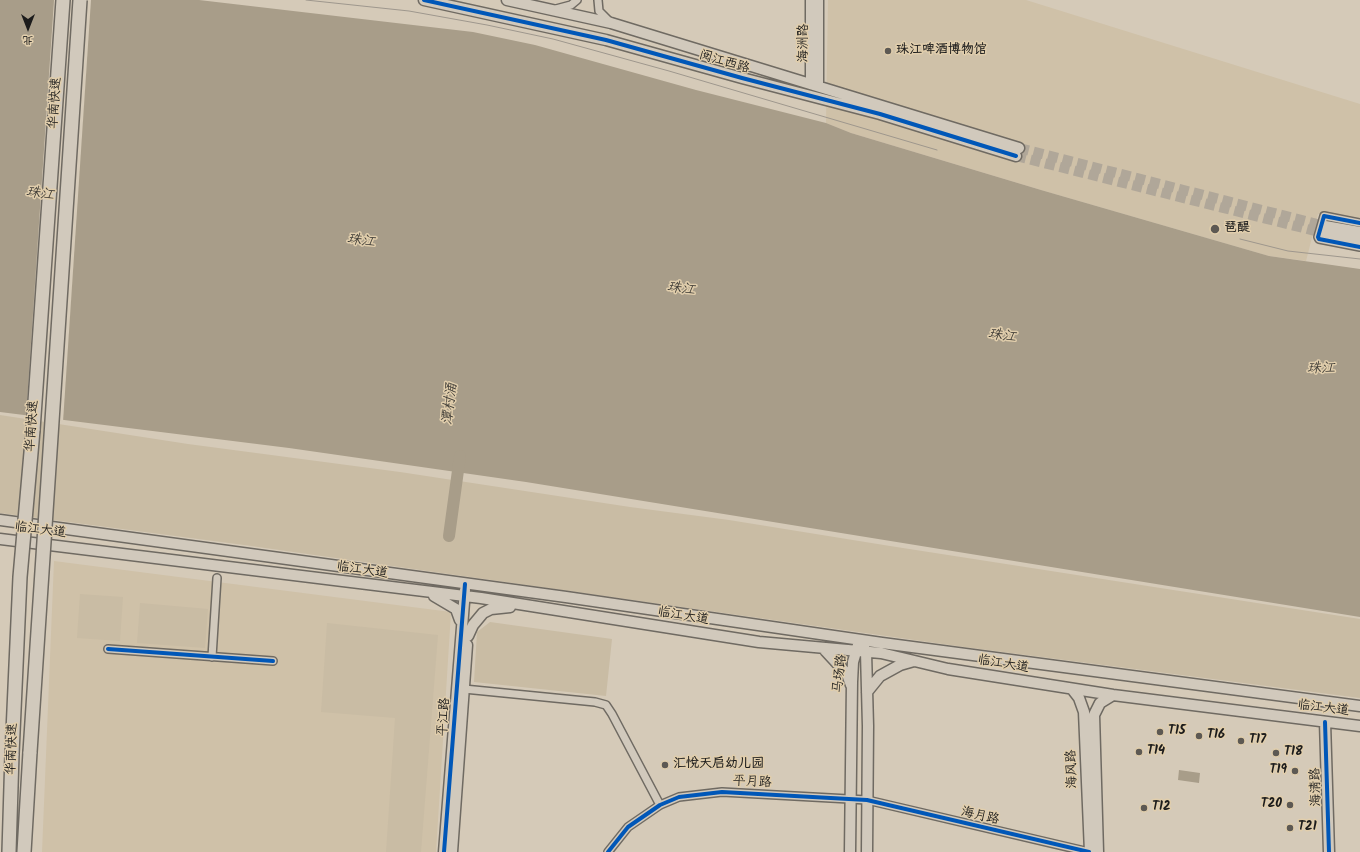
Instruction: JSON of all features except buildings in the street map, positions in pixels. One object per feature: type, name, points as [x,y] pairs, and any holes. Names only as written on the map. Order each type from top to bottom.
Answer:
[{"type":"highway","name":"华南快速","points":[[9,852],[20,578],[33,430],[63,0]]},
{"type":"highway","name":"华南快速","points":[[24,852],[80,0]]},
{"type":"highway","points":[[26,828],[28,852]]},
{"type":"highway","points":[[4,852],[10,834]]},
{"type":"main road","name":"阅江西路","points":[[424,0],[606,40],[1017,152],[814,84],[611,23],[507,0]]},
{"type":"main road","name":"海洲路","points":[[811,0],[814,84]]},
{"type":"main road","name":"海洲路","points":[[814,84],[818,0]]},
{"type":"main road","points":[[1360,232],[1324,230],[1360,240]]},
{"type":"main road","name":"临江大道","points":[[0,520],[566,597],[861,640],[1360,706]]},
{"type":"main road","name":"临江大道","points":[[0,539],[467,597],[759,642],[866,652],[915,660],[948,669],[1113,695],[1360,726]]},
{"type":"main road","name":"平江路","points":[[444,852],[468,584]]},
{"type":"main road","points":[[427,592],[456,609],[460,616],[464,636]]},
{"type":"main road","points":[[563,612],[558,605],[559,601],[566,597]]},
{"type":"main road","points":[[464,636],[477,619],[483,613],[491,609],[530,607]]},
{"type":"main road","points":[[759,625],[765,629],[766,635],[759,642]]},
{"type":"main road","name":"平江路","points":[[452,852],[464,689],[464,636]]},
{"type":"main road","name":"马场路","points":[[850,852],[852,689],[855,652],[861,640]]},
{"type":"main road","name":"马场路","points":[[861,640],[866,652],[867,852]]},
{"type":"main road","points":[[823,648],[847,674],[852,689],[860,684],[866,692],[880,676],[900,665],[915,660]]},
{"type":"main road","points":[[948,669],[944,666],[941,658],[944,654],[951,652]]},
{"type":"main road","name":"海风路","points":[[1072,689],[1084,712],[1089,852]]},
{"type":"main road","name":"海风路","points":[[1098,852],[1094,715],[1100,703],[1113,695]]},
{"type":"main road","name":"海清路","points":[[1325,722],[1329,852]]},
{"type":"street","points":[[553,10],[571,5],[577,0]]},
{"type":"street","points":[[598,0],[600,11],[611,23]]},
{"type":"street","points":[[1360,223],[1324,216],[1318,237],[1319,239],[1360,247]]},
{"type":"street","points":[[212,657],[217,578]]},
{"type":"street","points":[[108,649],[273,661]]},
{"type":"street","points":[[464,689],[595,702],[606,705],[660,805]]},
{"type":"street","name":"平月路","points":[[608,852],[628,827],[660,805],[678,797],[722,792],[867,800]]},
{"type":"street","name":"海月路","points":[[867,800],[1089,852]]},
{"type":"shaded area","points":[[828,0],[1026,0],[1360,104],[1360,221],[1318,214],[1306,261],[1269,256],[851,133],[826,123]]},
{"type":"shaded area","points":[[0,415],[188,444],[400,472],[630,507],[729,520],[1360,619],[1360,698],[964,647],[244,545],[0,513]]},
{"type":"shaded area","points":[[54,561],[451,612],[436,852],[42,852]]},
{"type":"shaded area","points":[[80,594],[123,597],[120,641],[77,638]]},
{"type":"shaded area","points":[[140,603],[208,609],[205,648],[137,643]]},
{"type":"shaded area","points":[[490,622],[612,639],[606,696],[474,682],[477,632]]},
{"type":"shaded area","points":[[327,623],[438,635],[421,852],[386,852],[395,718],[321,712]]},
{"type":"water","name":"珠江","points":[[0,0],[199,0],[473,32],[535,45],[696,90],[826,123],[851,133],[1269,256],[1360,269],[1360,617],[526,482],[289,448],[0,412]]},
{"type":"water","points":[[1179,770],[1200,773],[1199,783],[1178,780]]},
{"type":"pier","points":[[54,0],[91,0],[63,422],[26,417]]},
{"type":"waterway","name":"潭村涌","points":[[449,536],[460,456]]},
{"type":"tunnel","points":[[1019,148],[1325,226]]},
{"type":"tunnel","points":[[1016,156],[1323,233]]},
{"type":"tram line","points":[[306,0],[409,11],[553,39],[669,71],[937,150]]},
{"type":"tram line","points":[[1240,239],[1288,251],[1360,259]]},
{"type":"cycle path","points":[[424,0],[606,40],[742,78],[880,114],[1016,156]]},
{"type":"cycle path","points":[[1360,223],[1324,216],[1318,237],[1319,239],[1360,247]]},
{"type":"cycle path","points":[[444,852],[465,584]]},
{"type":"cycle path","points":[[108,649],[273,661]]},
{"type":"cycle path","points":[[1325,722],[1329,852]]},
{"type":"cycle path","points":[[608,852],[628,827],[660,805],[679,797],[722,792],[867,800],[1089,852]]},
{"type":"place","name":"珠江啤酒博物馆","points":[[888,51]]},
{"type":"place","name":"琶醍","points":[[1215,229]]},
{"type":"place","name":"T15","points":[[1160,732]]},
{"type":"place","name":"T16","points":[[1199,736]]},
{"type":"place","name":"T17","points":[[1241,741]]},
{"type":"place","name":"T14","points":[[1139,752]]},
{"type":"place","name":"T18","points":[[1276,753]]},
{"type":"place","name":"汇悦天启幼儿园","points":[[665,765]]},
{"type":"place","name":"T19","points":[[1295,771]]},
{"type":"place","name":"T20","points":[[1290,805]]},
{"type":"place","name":"T12","points":[[1144,808]]},
{"type":"place","name":"T21","points":[[1290,828]]}]
